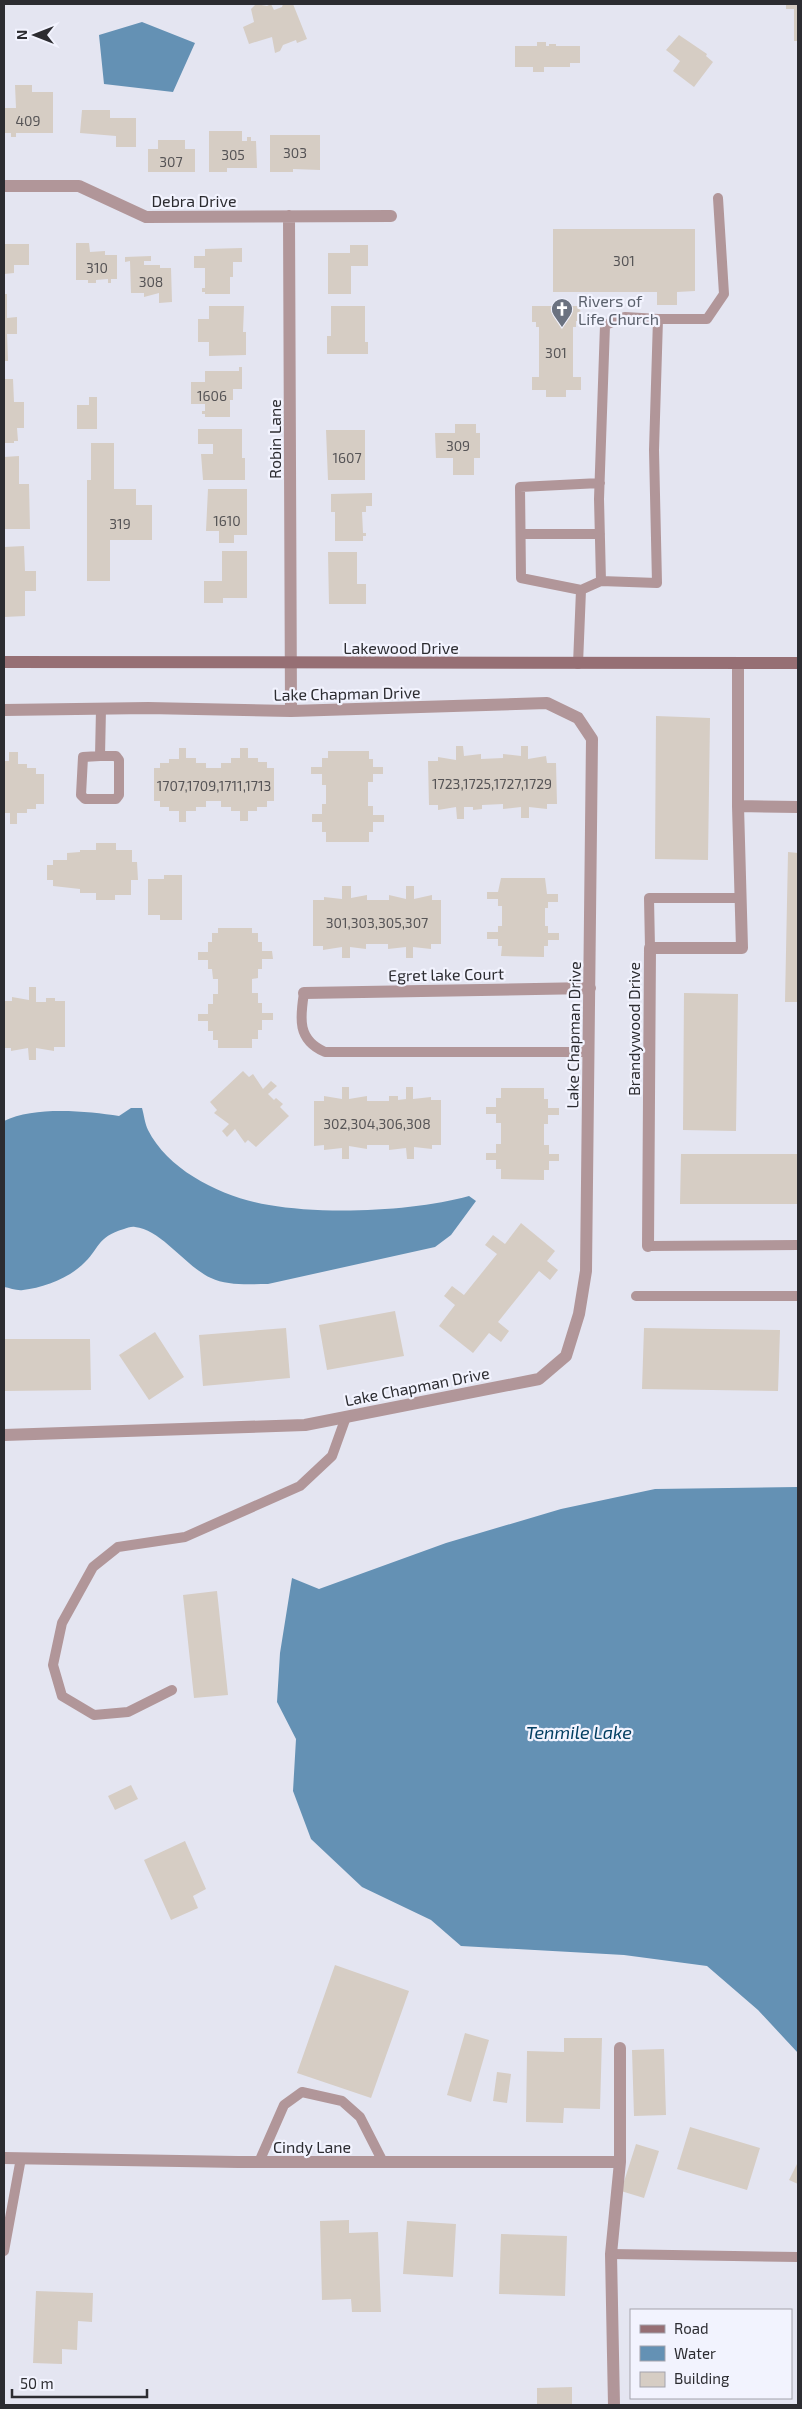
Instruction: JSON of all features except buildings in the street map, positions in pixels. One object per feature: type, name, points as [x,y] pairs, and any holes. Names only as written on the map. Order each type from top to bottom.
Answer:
[{"type":"street","name":"Debra Drive","points":[[4,186],[79,186],[146,217],[391,216]]},
{"type":"street","name":"Robin Lane","points":[[289,216],[291,711]]},
{"type":"street","name":"Lakewood Drive","points":[[4,662],[798,663]]},
{"type":"street","name":"Brandywood Drive","points":[[648,1246],[650,948],[742,948],[738,806],[738,664]]},
{"type":"street","name":"Lake Chapman Drive","points":[[4,710],[291,711],[547,703],[578,718],[592,739],[586,1271],[579,1314],[566,1356],[539,1379],[305,1425],[4,1436]]},
{"type":"street","points":[[738,806],[798,807]]},
{"type":"street","name":"Egret lake Court","points":[[304,993],[590,988]]},
{"type":"street","points":[[614,2405],[611,2254],[620,2162],[620,2048]]},
{"type":"street","name":"Cindy Lane","points":[[4,2158],[259,2162],[620,2162]]},
{"type":"lane","points":[[601,581],[600,483],[605,325],[625,317],[708,319],[724,294],[718,198]]},
{"type":"lane","points":[[600,483],[520,487],[521,578],[581,590],[601,581],[657,583],[654,450],[658,319]]},
{"type":"lane","points":[[520,534],[600,534]]},
{"type":"lane","points":[[578,664],[581,590]]},
{"type":"lane","points":[[100,756],[101,709]]},
{"type":"lane","points":[[100,756],[116,756],[119,760],[119,795],[116,799],[84,799],[81,795],[83,757],[100,756]]},
{"type":"lane","points":[[650,948],[649,898],[741,898]]},
{"type":"lane","points":[[304,993],[301,1015],[304,1034],[314,1048],[325,1052],[589,1052]]},
{"type":"lane","points":[[648,1246],[798,1245]]},
{"type":"lane","points":[[636,1296],[798,1296]]},
{"type":"lane","points":[[172,1690],[128,1712],[94,1715],[62,1696],[54,1665],[62,1623],[93,1567],[118,1546],[185,1537],[300,1486],[332,1456],[346,1417]]},
{"type":"lane","points":[[259,2162],[284,2105],[302,2092],[342,2101],[360,2117],[383,2162]]},
{"type":"lane","points":[[4,2251],[21,2158]]},
{"type":"lane","points":[[611,2254],[798,2257]]},
{"type":"water","points":[[142,22],[195,43],[173,92],[104,84],[99,35]]},
{"type":"water","points":[[131,1108],[142,1108],[147,1128],[157,1145],[184,1170],[200,1181],[217,1189],[252,1201],[291,1208],[343,1211],[423,1205],[469,1196],[476,1201],[451,1235],[435,1247],[268,1284],[217,1281],[192,1266],[155,1235],[132,1227],[108,1236],[82,1265],[62,1279],[30,1289],[18,1290],[4,1287],[4,1121],[30,1113],[61,1111],[119,1116]]},
{"type":"water","name":"Tenmile Lake","points":[[798,1487],[798,2053],[758,2010],[707,1966],[624,1955],[461,1946],[431,1920],[362,1887],[311,1839],[293,1791],[296,1739],[277,1702],[280,1653],[292,1578],[319,1589],[446,1543],[561,1509],[655,1489]]},
{"type":"place","name":"Rivers of Life Church","points":[[562,328]]}]
